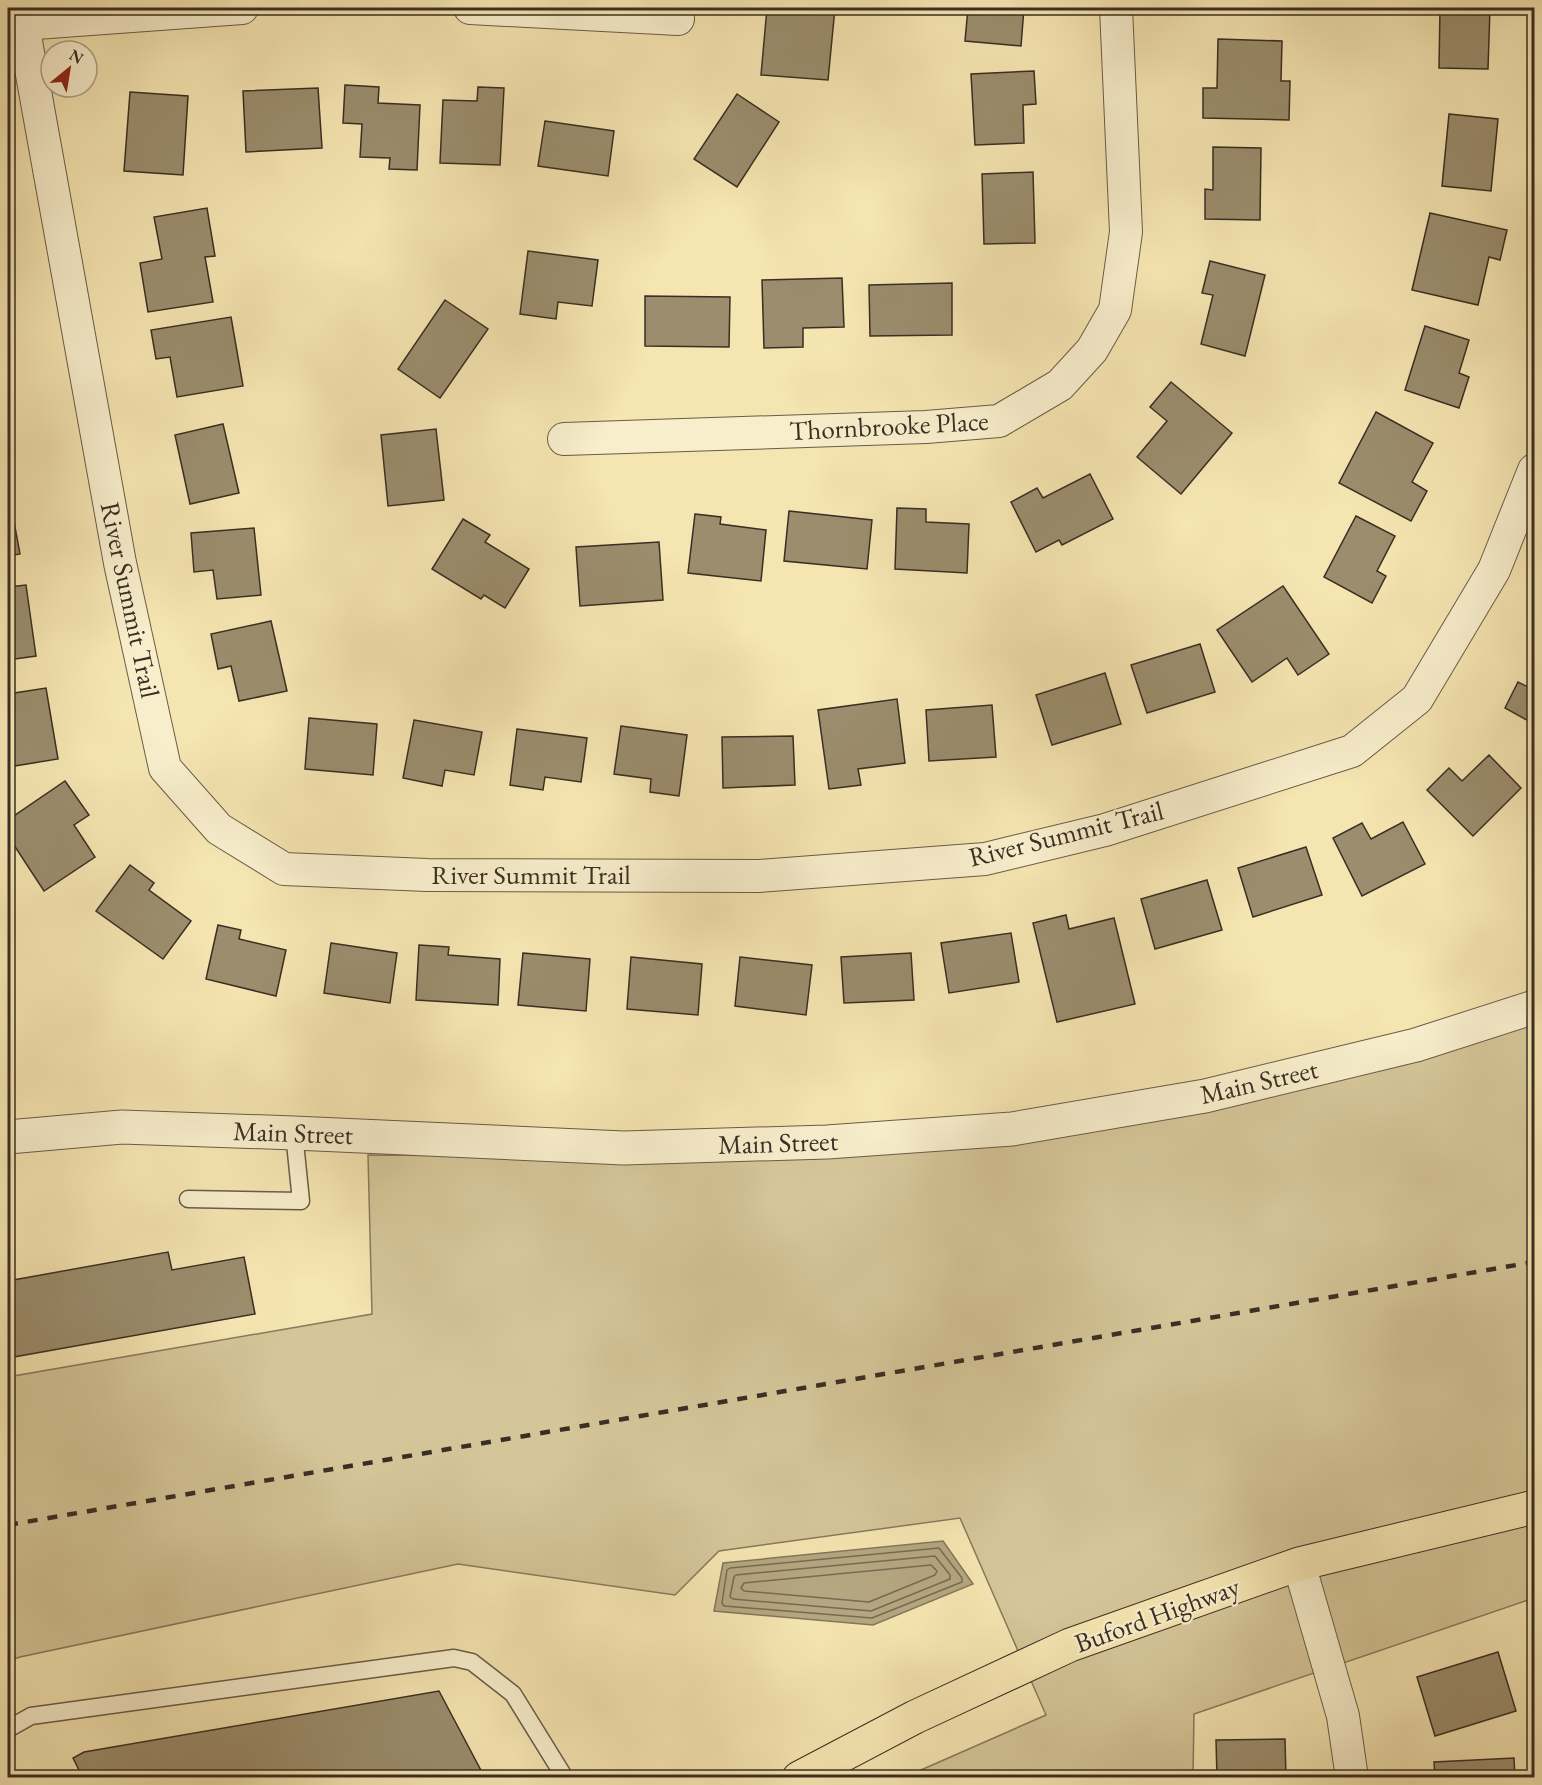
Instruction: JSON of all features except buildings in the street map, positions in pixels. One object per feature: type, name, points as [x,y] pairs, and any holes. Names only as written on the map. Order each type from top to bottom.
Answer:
[{"type":"main road","name":"Buford Highway","points":[[800,1778],[915,1718],[1070,1645],[1299,1564],[1534,1507]]},
{"type":"street","points":[[21,16],[242,8]]},
{"type":"street","points":[[470,8],[678,19]]},
{"type":"street","name":"Thornbrooke Place","points":[[564,439],[926,428],[999,421],[1060,385],[1092,350],[1115,310],[1126,231],[1116,8]]},
{"type":"street","name":"River Summit Trail","points":[[21,16],[120,563],[165,768],[219,829],[284,869],[427,875],[759,876],[985,859],[1105,830],[1352,751],[1417,699],[1494,570],[1534,470]]},
{"type":"street","name":"Main Street","points":[[8,1137],[122,1127],[624,1149],[827,1143],[1012,1130],[1205,1096],[1416,1045],[1534,1007]]},
{"type":"street","points":[[1299,1564],[1342,1716],[1352,1778]]},
{"type":"lane","points":[[188,1199],[301,1201],[294,1133]]},
{"type":"lane","points":[[8,1729],[31,1716],[454,1658],[472,1662],[513,1694],[565,1778]]},
{"type":"shaded area","points":[[1534,1005],[1534,1598],[1194,1714],[1193,1777],[905,1777],[1046,1715],[960,1518],[719,1551],[675,1595],[458,1564],[8,1661],[8,1377],[372,1314],[368,1155],[653,1157],[1081,1131]]},
{"type":"water","points":[[943,1541],[973,1584],[873,1625],[714,1611],[723,1563]]},
{"type":"railway","points":[[8,1525],[1534,1262]]}]
